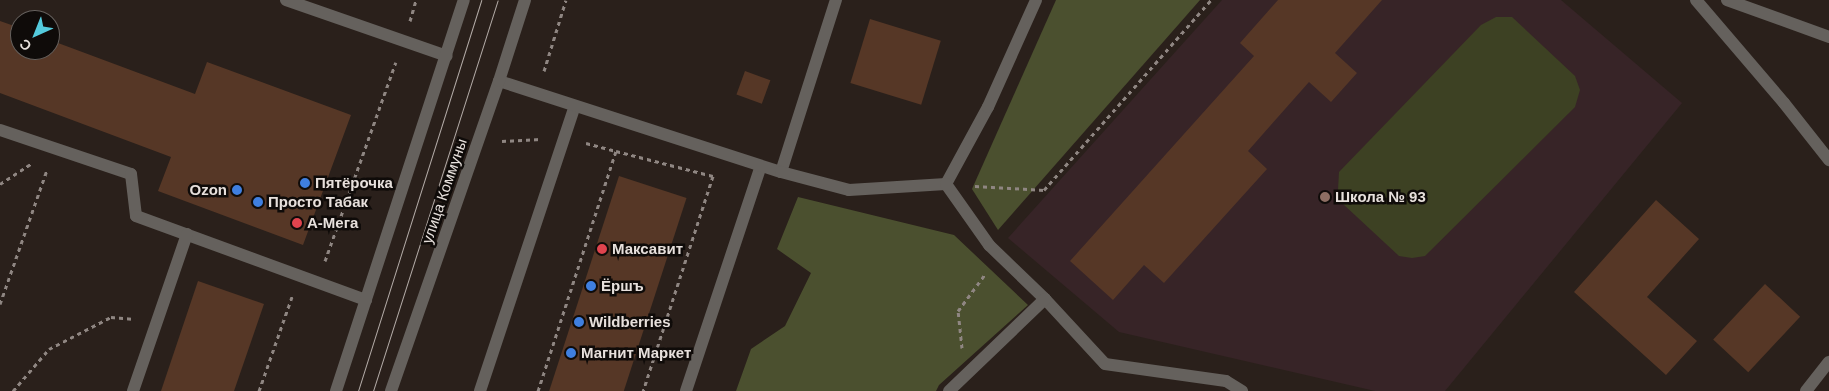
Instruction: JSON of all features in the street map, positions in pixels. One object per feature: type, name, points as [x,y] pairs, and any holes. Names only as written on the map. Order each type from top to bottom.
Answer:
[{"type":"street","points":[[286,0],[447,56]]},
{"type":"street","points":[[336,391],[464,0]]},
{"type":"street","name":"улица Коммуны","points":[[391,391],[499,81],[525,0]]},
{"type":"street","points":[[781,172],[836,0]]},
{"type":"street","points":[[946,184],[988,107],[1036,0]]},
{"type":"street","points":[[1696,0],[1784,103],[1829,160]]},
{"type":"street","points":[[1727,0],[1829,37]]},
{"type":"street","points":[[499,81],[761,166],[849,190],[946,184]]},
{"type":"street","points":[[480,391],[575,106]]},
{"type":"street","points":[[0,130],[131,174],[136,216],[366,300]]},
{"type":"street","points":[[686,391],[761,166]]},
{"type":"street","points":[[946,184],[989,245],[1045,300],[1105,364],[1226,381],[1242,391]]},
{"type":"street","points":[[133,391],[187,234]]},
{"type":"street","points":[[949,391],[1045,300]]},
{"type":"street","points":[[1806,391],[1829,362]]},
{"type":"path","points":[[537,93],[566,0]]},
{"type":"path","points":[[946,184],[1044,190],[1211,0]]},
{"type":"path","points":[[317,282],[403,41]]},
{"type":"path","points":[[499,142],[564,138],[713,176],[643,391]]},
{"type":"path","points":[[0,184],[55,148]]},
{"type":"path","points":[[0,304],[55,148]]},
{"type":"path","points":[[538,391],[616,151]]},
{"type":"path","points":[[965,376],[958,311],[999,255]]},
{"type":"path","points":[[259,391],[300,276]]},
{"type":"path","points":[[13,391],[49,349],[111,317],[157,322]]},
{"type":"shaded area","name":"Школа № 93","points":[[1222,0],[1561,0],[1682,103],[1445,391],[1375,391],[1119,332],[1008,238]]},
{"type":"green space","points":[[1056,0],[1200,0],[998,230],[972,189]]},
{"type":"green space","points":[[1496,17],[1512,17],[1575,76],[1580,90],[1575,107],[1425,256],[1412,258],[1399,256],[1343,204],[1338,190],[1339,172],[1481,25]]},
{"type":"green space","points":[[798,197],[954,235],[1028,305],[939,385],[936,391],[736,391],[751,349],[785,326],[811,273],[777,249]]},
{"type":"building","points":[[1278,0],[1382,0],[1335,53],[1357,73],[1331,102],[1309,82],[1248,151],[1267,169],[1164,283],[1144,265],[1113,300],[1070,261],[1254,56],[1240,43]]},
{"type":"building","points":[[870,19],[941,41],[921,105],[850,83]]},
{"type":"building","points":[[0,21],[10,24],[10,60],[60,60],[60,44],[195,94],[207,62],[351,115],[303,245],[158,191],[171,157],[0,93]]},
{"type":"building","points":[[745,71],[770,80],[762,104],[736,94]]},
{"type":"building","points":[[619,176],[687,198],[624,391],[549,391]]},
{"type":"building","points":[[1656,200],[1699,239],[1647,297],[1697,341],[1666,375],[1574,292]]},
{"type":"building","points":[[198,281],[264,304],[234,391],[161,391]]},
{"type":"building","points":[[1765,284],[1800,317],[1748,372],[1713,340]]},
{"type":"tram line","points":[[358,391],[481,0]]},
{"type":"tram line","points":[[373,391],[498,0]]},
{"type":"place","name":"Пятёрочка","points":[[305,183]]},
{"type":"place","name":"Ozon","points":[[237,190]]},
{"type":"place","name":"Школа № 93","points":[[1325,197]]},
{"type":"place","name":"Просто Табак","points":[[258,202]]},
{"type":"place","name":"А-Мега","points":[[297,223]]},
{"type":"place","name":"Максавит","points":[[602,249]]},
{"type":"place","name":"Ёршъ","points":[[591,286]]},
{"type":"place","name":"Wildberries","points":[[579,322]]},
{"type":"place","name":"Магнит Маркет","points":[[571,353]]}]
